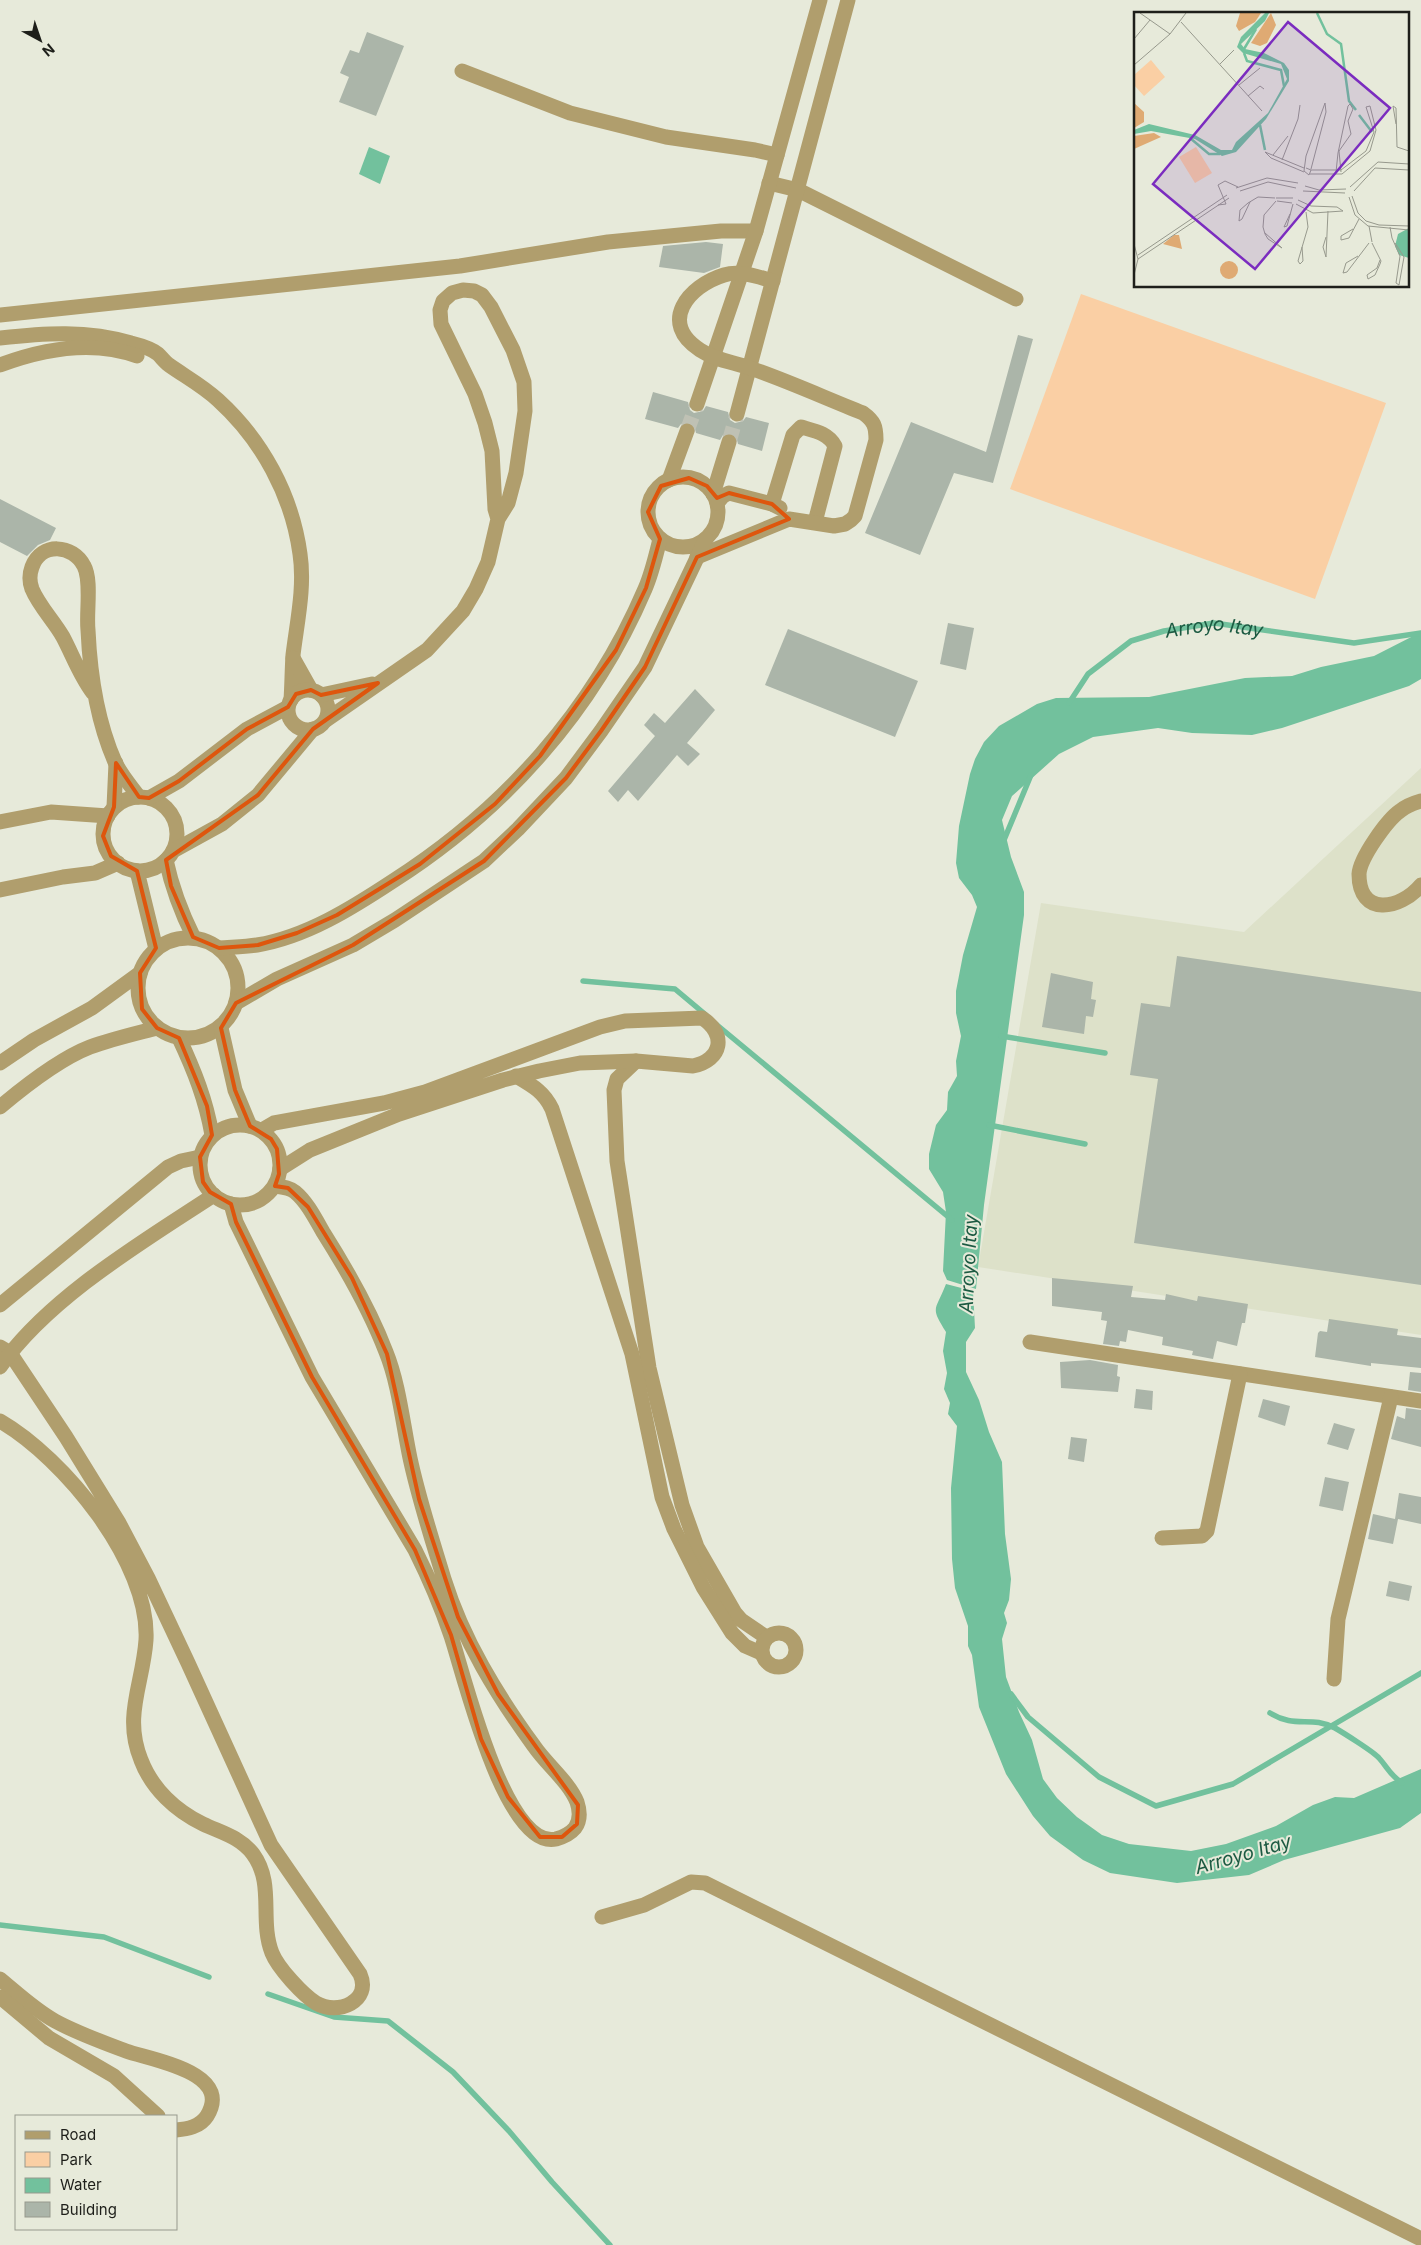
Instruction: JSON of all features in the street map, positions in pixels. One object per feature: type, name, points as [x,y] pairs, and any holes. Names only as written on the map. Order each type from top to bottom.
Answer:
[{"type":"street","points":[[697,404],[756,231],[820,0]]},
{"type":"street","points":[[736,414],[750,368],[848,0]]},
{"type":"street","points":[[462,71],[570,113],[666,137],[777,155]]},
{"type":"street","points":[[769,183],[798,190],[1016,299]]},
{"type":"street","points":[[0,315],[460,266],[608,242],[721,231],[756,231]]},
{"type":"street","points":[[697,557],[789,519],[834,526],[844,524],[855,516],[876,440],[876,428],[872,420],[863,413],[750,368],[714,357],[700,350],[683,336],[679,317],[684,301],[706,284],[725,274],[742,274],[773,281]]},
{"type":"street","points":[[378,683],[316,693],[296,694],[290,704],[247,729],[179,781],[144,797],[122,801],[111,812],[104,826],[105,846],[118,863],[137,871],[148,870],[222,824],[258,795],[320,724],[427,650],[462,611],[476,589],[488,562],[498,519],[508,503],[516,473],[525,411],[524,382],[513,350],[491,306],[482,295],[474,291],[463,290],[452,293],[444,301],[440,310],[441,324],[475,394],[485,423],[492,451],[495,509],[498,519]]},
{"type":"street","points":[[0,338],[48,332],[102,336],[132,343],[157,353],[168,364],[192,379],[218,401],[246,430],[271,466],[290,508],[300,555],[300,601],[289,715],[298,728],[320,724]]},
{"type":"street","points":[[0,365],[32,353],[79,348],[124,351],[151,361],[168,364]]},
{"type":"street","points":[[772,504],[793,436],[797,430],[801,427],[822,433],[831,438],[834,446],[815,522]]},
{"type":"street","points":[[687,431],[669,480],[654,493],[649,507],[650,522],[660,538],[678,547],[698,544],[706,539]]},
{"type":"street","points":[[236,1003],[277,979],[352,945],[395,920],[484,861],[518,829],[566,778],[645,667],[697,557],[717,522],[715,498],[729,442]]},
{"type":"street","points":[[669,480],[689,478],[706,486],[715,498]]},
{"type":"street","points":[[715,498],[729,493],[772,504],[779,507],[789,519]]},
{"type":"street","points":[[219,948],[258,945],[297,933],[337,915],[420,864],[460,835],[495,804],[540,756],[574,712],[616,650],[646,588],[660,538]]},
{"type":"street","points":[[93,693],[94,679],[88,631],[86,568],[78,556],[68,550],[53,548],[41,553],[32,566],[29,580],[33,592],[62,636],[82,678],[93,693],[116,763],[144,797],[163,804],[175,821],[177,831],[170,856],[171,886],[180,912],[194,938]]},
{"type":"street","points":[[293,658],[316,693],[328,704],[320,724]]},
{"type":"street","points":[[111,812],[116,763]]},
{"type":"street","points":[[1421,801],[1401,810],[1390,820],[1364,859],[1359,873],[1361,888],[1369,900],[1379,905],[1389,906],[1403,902],[1421,885]]},
{"type":"street","points":[[0,822],[51,812],[111,812]]},
{"type":"street","points":[[0,890],[54,878],[94,872],[118,863]]},
{"type":"street","points":[[137,871],[156,949]]},
{"type":"street","points":[[194,938],[209,942],[219,948],[234,967],[238,979],[236,1003],[221,1028],[191,1039],[179,1038],[157,1028],[148,1020],[140,1003],[138,985],[144,962],[156,949],[173,940],[194,938]]},
{"type":"street","points":[[0,1063],[34,1040],[92,1008],[140,973]]},
{"type":"street","points":[[221,1028],[235,1090],[256,1128],[271,1138],[277,1149],[280,1161],[280,1170],[275,1186],[267,1195],[256,1202],[244,1205],[232,1204],[214,1195],[203,1182],[200,1170],[200,1157],[204,1146],[212,1135],[223,1128],[237,1125],[256,1128],[384,1103],[425,1092],[576,1034],[625,1021],[702,1018],[711,1023],[718,1033],[718,1046],[715,1054],[702,1064],[693,1066],[636,1061],[580,1062],[516,1076],[399,1114],[310,1150],[280,1170]]},
{"type":"street","points":[[0,1107],[20,1090],[52,1068],[88,1048],[157,1028]]},
{"type":"street","points":[[179,1038],[196,1072],[212,1135]]},
{"type":"street","points":[[636,1061],[617,1080],[614,1090],[616,1162],[649,1368],[682,1506],[697,1547],[735,1613],[741,1620],[766,1637]]},
{"type":"street","points":[[516,1076],[546,1096],[552,1110],[632,1354],[662,1497],[674,1529],[703,1588],[732,1633],[745,1646],[761,1653],[768,1665],[783,1667],[794,1659],[796,1645],[786,1634],[779,1632],[766,1637],[762,1644],[761,1653]]},
{"type":"street","points":[[0,1305],[168,1167],[181,1161],[200,1157]]},
{"type":"street","points":[[232,1204],[236,1222],[312,1377],[415,1550],[426,1572],[448,1627],[475,1721],[497,1776],[528,1827],[540,1837],[551,1840],[562,1837],[573,1831],[577,1824],[580,1816],[578,1805],[573,1794],[535,1748],[498,1694],[458,1617],[419,1499],[387,1354],[352,1278],[308,1207],[296,1193],[288,1188],[275,1186]]},
{"type":"street","points":[[0,1366],[5,1350],[55,1308],[121,1256],[214,1195]]},
{"type":"street","points":[[1030,1342],[1421,1401]]},
{"type":"street","points":[[0,1421],[26,1439],[80,1493],[117,1542],[133,1575],[145,1618],[146,1640],[132,1717],[134,1740],[141,1762],[162,1794],[203,1824],[232,1836],[252,1853],[264,1874],[266,1885],[265,1921],[272,1954],[296,1986],[316,2003],[337,2010],[349,2005],[359,1997],[362,1990],[363,1982],[360,1974],[271,1846],[184,1655],[119,1524],[66,1437],[5,1350]]},
{"type":"street","points":[[1162,1538],[1202,1536],[1207,1531],[1240,1374]]},
{"type":"street","points":[[1334,1680],[1338,1619],[1391,1396]]},
{"type":"street","points":[[602,1917],[644,1905],[691,1882],[705,1882],[1421,2239]]},
{"type":"street","points":[[0,1979],[53,2020],[107,2044],[167,2062],[201,2080],[211,2093],[212,2108],[205,2119],[190,2128],[178,2130]]},
{"type":"street","points":[[0,1997],[49,2038],[114,2076],[157,2115]]},
{"type":"highlighted area","points":[[689,478],[707,486],[717,498],[729,493],[772,504],[789,519],[697,557],[645,667],[601,731],[566,778],[484,861],[353,945],[236,1003],[221,1028],[235,1090],[250,1126],[271,1139],[277,1149],[279,1174],[275,1186],[288,1188],[308,1207],[352,1278],[387,1354],[419,1499],[458,1617],[498,1694],[578,1805],[577,1824],[562,1837],[540,1837],[508,1797],[481,1739],[451,1635],[415,1550],[312,1377],[236,1222],[231,1204],[210,1192],[203,1182],[200,1157],[212,1135],[207,1106],[179,1038],[157,1028],[142,1009],[140,973],[156,948],[137,871],[111,856],[103,836],[114,807],[116,763],[139,797],[149,798],[179,781],[247,729],[288,707],[296,694],[311,690],[321,695],[378,683],[313,729],[258,795],[166,860],[171,886],[193,937],[219,948],[258,945],[297,933],[337,915],[420,864],[495,804],[540,756],[616,650],[646,588],[660,539],[648,512],[661,486]]},
{"type":"shaded area","points":[[1421,768],[1421,1335],[978,1267],[1041,903],[1244,932]]},
{"type":"green space","points":[[1081,294],[1386,403],[1315,599],[1010,489]]},
{"type":"water","points":[[369,147],[390,156],[380,184],[359,174]]},
{"type":"water","points":[[1421,632],[1421,679],[1409,686],[1282,728],[1252,735],[1192,733],[1158,728],[1093,737],[1059,754],[1012,796],[1002,820],[1011,857],[1024,892],[1024,915],[984,1205],[976,1289],[947,1280],[943,1271],[946,1212],[943,1192],[929,1169],[929,1154],[936,1125],[947,1110],[948,1092],[957,1076],[956,1061],[961,1036],[956,1013],[956,991],[963,955],[977,907],[972,895],[959,878],[956,863],[959,826],[970,774],[984,742],[999,726],[1037,704],[1056,698],[1149,697],[1245,678],[1292,676],[1321,667],[1374,656]]},
{"type":"water","points":[[946,1284],[973,1291],[975,1328],[966,1342],[966,1372],[979,1400],[989,1432],[1002,1462],[1005,1534],[1011,1579],[1009,1600],[1004,1613],[1007,1623],[1002,1639],[1006,1677],[1032,1740],[1043,1779],[1057,1798],[1077,1817],[1102,1835],[1129,1844],[1191,1851],[1226,1844],[1276,1826],[1313,1805],[1335,1797],[1354,1798],[1421,1769],[1421,1813],[1400,1828],[1284,1860],[1249,1875],[1177,1883],[1110,1873],[1083,1860],[1050,1836],[1033,1816],[1006,1774],[979,1707],[972,1655],[968,1646],[968,1626],[955,1588],[952,1559],[951,1488],[957,1426],[948,1414],[950,1403],[944,1389],[947,1373],[943,1351],[946,1332],[936,1313],[937,1305]]},
{"type":"building","points":[[367,32],[404,46],[376,116],[339,102],[349,77],[340,73],[350,50],[359,53]]},
{"type":"building","points":[[706,242],[723,244],[720,267],[704,273],[659,267],[663,246]]},
{"type":"building","points":[[1018,335],[1033,339],[993,483],[954,473],[920,555],[865,533],[911,422],[986,452]]},
{"type":"building","points":[[653,392],[688,402],[690,410],[694,413],[703,411],[706,406],[728,412],[730,420],[735,423],[743,421],[746,417],[769,423],[762,451],[738,444],[736,436],[731,433],[723,435],[720,440],[696,433],[694,425],[690,422],[681,424],[678,428],[645,419]]},
{"type":"building","points":[[0,499],[56,528],[50,540],[38,545],[27,556],[0,542]]},
{"type":"building","points":[[948,623],[974,628],[966,670],[940,664]]},
{"type":"building","points":[[788,629],[918,681],[895,737],[765,685]]},
{"type":"building","points":[[695,689],[715,710],[687,743],[700,754],[688,766],[677,755],[638,801],[628,790],[618,802],[608,791],[655,736],[644,725],[654,713],[665,723]]},
{"type":"building","points":[[1177,956],[1421,992],[1421,1285],[1134,1243],[1158,1079],[1130,1075],[1141,1003],[1170,1007]]},
{"type":"building","points":[[1051,973],[1093,982],[1091,999],[1096,1000],[1093,1017],[1086,1016],[1084,1034],[1042,1027]]},
{"type":"building","points":[[1052,1278],[1133,1286],[1131,1297],[1165,1300],[1166,1294],[1197,1301],[1198,1296],[1248,1304],[1245,1323],[1242,1323],[1237,1346],[1217,1341],[1213,1359],[1192,1355],[1193,1351],[1162,1345],[1163,1337],[1128,1330],[1126,1342],[1120,1341],[1119,1346],[1103,1344],[1107,1321],[1101,1320],[1102,1312],[1052,1306]]},
{"type":"building","points":[[1329,1319],[1398,1329],[1397,1335],[1421,1338],[1421,1368],[1371,1363],[1371,1366],[1315,1357],[1318,1333],[1320,1331],[1327,1332]]},
{"type":"building","points":[[1090,1360],[1118,1365],[1117,1376],[1120,1377],[1118,1392],[1061,1388],[1060,1362]]},
{"type":"building","points":[[1410,1372],[1421,1373],[1421,1392],[1408,1390]]},
{"type":"building","points":[[1136,1389],[1153,1391],[1152,1410],[1134,1408]]},
{"type":"building","points":[[1263,1399],[1290,1406],[1285,1426],[1258,1417]]},
{"type":"building","points":[[1406,1408],[1421,1410],[1421,1447],[1391,1439],[1397,1416],[1405,1419]]},
{"type":"building","points":[[1334,1423],[1355,1429],[1348,1450],[1327,1444]]},
{"type":"building","points":[[1071,1437],[1087,1439],[1084,1462],[1068,1459]]},
{"type":"building","points":[[1325,1477],[1349,1482],[1343,1511],[1319,1506]]},
{"type":"building","points":[[1399,1493],[1421,1497],[1421,1524],[1398,1519],[1393,1544],[1368,1539],[1373,1514],[1395,1519]]},
{"type":"building","points":[[1389,1581],[1412,1586],[1409,1601],[1386,1596]]},
{"type":"waterway","name":"Arroyo Itay","points":[[1069,703],[1088,674],[1131,641],[1164,631],[1214,623],[1354,643],[1421,633]]},
{"type":"waterway","name":"Arroyo Itay","points":[[1004,840],[1031,775]]},
{"type":"waterway","points":[[583,981],[675,989],[706,1015]]},
{"type":"waterway","points":[[717,1025],[952,1220]]},
{"type":"waterway","points":[[1001,1036],[1105,1053]]},
{"type":"waterway","points":[[989,1125],[1085,1144]]},
{"type":"waterway","name":"Arroyo Itay","points":[[1011,1694],[1028,1717],[1099,1777],[1156,1806],[1233,1784],[1421,1673]]},
{"type":"waterway","points":[[1270,1713],[1279,1718],[1318,1722],[1335,1728],[1376,1755],[1391,1774],[1402,1783]]},
{"type":"waterway","points":[[0,1925],[104,1937],[209,1977]]},
{"type":"waterway","points":[[268,1994],[334,2017],[388,2021],[453,2072],[509,2131],[552,2182],[610,2245]]},
{"type":"tunnel","points":[[687,431],[697,404]]},
{"type":"tunnel","points":[[729,442],[737,414]]}]
